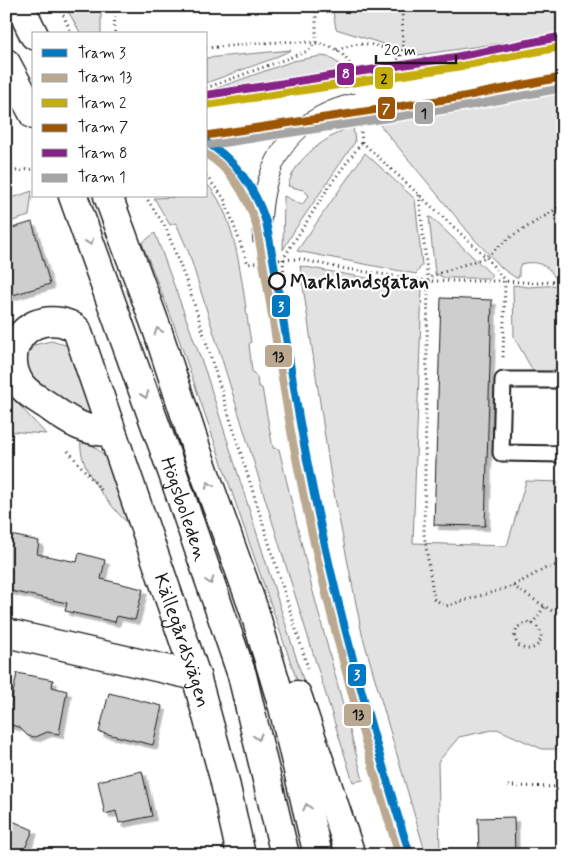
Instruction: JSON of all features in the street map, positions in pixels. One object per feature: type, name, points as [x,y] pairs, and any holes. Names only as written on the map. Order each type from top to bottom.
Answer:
[{"type":"main road","points":[[20,6],[33,32]]},
{"type":"main road","points":[[6,63],[32,111]]},
{"type":"main road","name":"Högsboleden","points":[[74,198],[173,474],[242,675],[280,827],[285,855]]},
{"type":"main road","name":"Högsboleden","points":[[109,198],[157,329],[254,610],[283,708],[318,855]]},
{"type":"main road","name":"Källegårdsvägen","points":[[110,432],[156,556],[196,676],[224,778],[241,855]]},
{"type":"main road","name":"Högsboleden","points":[[221,517],[267,608],[351,855]]},
{"type":"main road","points":[[6,633],[196,676]]},
{"type":"main road","name":"Högsboleden","points":[[280,827],[290,855]]},
{"type":"lane","points":[[563,380],[503,380],[501,453],[563,454]]},
{"type":"path","points":[[59,6],[71,32]]},
{"type":"path","points":[[114,6],[115,32]]},
{"type":"path","points":[[208,87],[308,51],[316,42],[316,6]]},
{"type":"path","points":[[208,101],[388,72],[401,56],[403,45],[402,6]]},
{"type":"path","points":[[208,48],[316,42],[337,50],[349,62],[355,76]]},
{"type":"path","points":[[337,50],[354,43],[380,45],[401,56]]},
{"type":"path","points":[[360,122],[362,142],[486,257],[504,281],[503,380]]},
{"type":"path","points":[[284,275],[283,259],[330,185],[362,142]]},
{"type":"path","points":[[6,172],[32,169]]},
{"type":"path","points":[[208,178],[224,198],[248,264],[283,259],[300,259],[340,268],[428,281],[504,281],[538,284],[563,280]]},
{"type":"path","points":[[419,195],[425,235],[428,281],[424,534],[434,599],[446,606],[514,586],[544,570],[563,563]]},
{"type":"path","points":[[146,198],[166,228],[192,294],[310,672]]},
{"type":"path","points":[[428,281],[432,276],[486,257],[509,238],[563,204]]},
{"type":"path","points":[[66,449],[105,495]]},
{"type":"path","points":[[514,586],[563,618]]},
{"type":"path","points":[[532,624],[545,606]]},
{"type":"path","points":[[524,624],[532,624],[541,633],[540,641],[530,649],[522,648],[516,641],[517,629],[524,624]]},
{"type":"path","points":[[508,786],[563,787]]},
{"type":"shaded area","points":[[65,6],[101,6],[101,32],[80,32]]},
{"type":"shaded area","points":[[332,6],[563,6],[563,34],[418,55],[336,29]]},
{"type":"shaded area","points":[[291,50],[272,59],[208,82],[208,58]]},
{"type":"shaded area","points":[[321,56],[329,57],[348,70],[349,75],[208,98],[208,91],[293,61]]},
{"type":"shaded area","points":[[563,85],[563,276],[555,278],[546,267],[537,263],[527,263],[521,264],[519,277],[516,278],[503,269],[475,240],[375,119]]},
{"type":"shaded area","points":[[353,125],[355,142],[283,250],[284,196],[302,205],[309,195],[303,190],[288,186],[292,175],[298,165],[314,149]]},
{"type":"shaded area","points":[[365,153],[415,199],[422,265],[416,274],[297,251]]},
{"type":"shaded area","points":[[208,186],[217,197],[226,215],[233,236],[242,281],[251,342],[249,344],[252,371],[257,377],[258,386],[262,388],[273,448],[279,449],[312,588],[363,780],[353,782],[189,253],[176,223],[170,225],[154,198],[208,198]]},
{"type":"shaded area","points":[[32,191],[29,216],[6,223],[6,200]]},
{"type":"shaded area","points":[[429,217],[493,276],[490,278],[444,278],[435,273]]},
{"type":"shaded area","points":[[155,233],[206,373],[308,695],[302,695],[173,322],[142,243]]},
{"type":"shaded area","points":[[300,266],[422,288],[413,543],[507,546],[526,481],[563,482],[563,749],[542,749],[497,729],[459,737],[438,762],[440,855],[426,855],[362,634],[331,478]]},
{"type":"shaded area","points":[[513,285],[528,287],[563,285],[563,372],[533,371],[514,337]]},
{"type":"shaded area","points":[[51,341],[69,346],[100,419],[33,391],[25,358],[34,345]]},
{"type":"shaded area","points":[[6,391],[46,434],[6,431]]},
{"type":"shaded area","points":[[81,440],[93,446],[110,465],[122,491],[134,531],[108,501],[91,477],[81,452]]},
{"type":"building","points":[[32,222],[50,284],[6,297],[6,230]]},
{"type":"building","points":[[441,298],[492,300],[485,526],[434,525]]},
{"type":"building","points":[[6,534],[39,541],[37,554],[77,562],[79,553],[105,560],[101,579],[143,589],[135,620],[117,616],[115,622],[65,611],[67,603],[6,590]]},
{"type":"building","points":[[17,673],[53,680],[52,687],[67,691],[59,734],[47,732],[36,737],[28,736],[19,727],[7,724]]},
{"type":"building","points":[[109,693],[162,706],[153,745],[99,732]]},
{"type":"building","points":[[142,771],[152,816],[119,823],[116,811],[105,814],[98,781]]},
{"type":"building","points":[[514,817],[515,855],[479,855],[478,818]]},
{"type":"building","points":[[6,818],[33,830],[22,855],[6,855]]},
{"type":"tram line","name":"8","points":[[208,95],[455,57],[559,37]]},
{"type":"tram line","name":"2","points":[[208,105],[456,67],[561,47]]},
{"type":"tram line","name":"7","points":[[209,135],[461,97],[563,77]]},
{"type":"tram line","name":"1","points":[[210,145],[462,107],[563,88]]},
{"type":"tram line","points":[[253,243],[252,216],[255,191],[262,167],[273,146],[288,128],[306,113],[329,101],[355,93]]},
{"type":"tram line","points":[[272,252],[271,227],[273,204],[277,183],[285,163],[296,146],[312,131],[332,119],[356,110]]},
{"type":"tram line","name":"3","points":[[208,143],[227,158],[243,176],[256,198],[266,222],[301,430],[328,560],[366,708],[410,855]]},
{"type":"tram line","name":"13","points":[[208,155],[231,176],[243,194],[256,225],[291,433],[318,562],[356,709],[399,855]]},
{"type":"place","name":"Marklandsgatan","points":[[277,281]]}]
